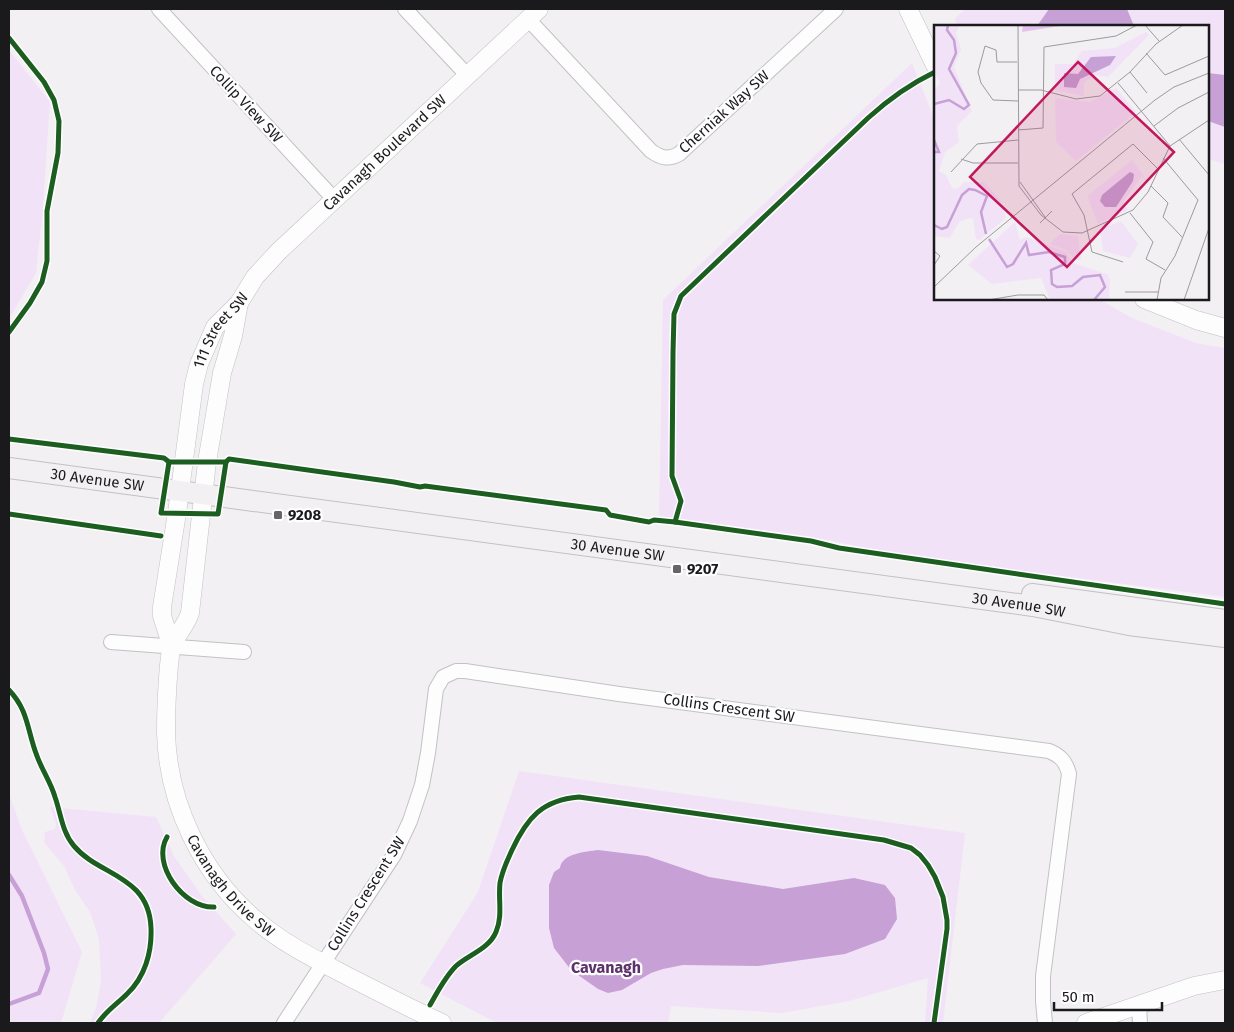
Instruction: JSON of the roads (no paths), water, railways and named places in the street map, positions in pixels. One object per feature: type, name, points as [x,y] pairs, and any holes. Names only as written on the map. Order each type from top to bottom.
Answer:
[{"type":"main road","name":"30 Avenue SW","points":[[9,458],[180,485]]},
{"type":"main road","name":"30 Avenue SW","points":[[9,468],[180,485],[1225,620]]},
{"type":"main road","name":"30 Avenue SW","points":[[204,488],[1033,606],[1129,625],[1225,637]]},
{"type":"street","name":"Collip View SW","points":[[159,9],[334,199]]},
{"type":"street","points":[[405,9],[467,75]]},
{"type":"street","name":"Cherniak Way SW","points":[[533,14],[651,150],[658,156],[672,158],[679,154],[836,9]]},
{"type":"street","points":[[908,9],[934,64]]},
{"type":"street","name":"Cavanagh Boulevard SW","points":[[239,303],[246,290],[266,264],[533,14]]},
{"type":"street","points":[[1156,301],[1196,320],[1225,328]]},
{"type":"street","name":"111 Street SW","points":[[180,485],[199,364],[215,327],[239,303]]},
{"type":"street","name":"111 Street SW","points":[[204,488],[222,373],[233,336],[239,303]]},
{"type":"street","name":"Cavanagh Drive SW","points":[[172,647],[162,616],[162,607],[180,485]]},
{"type":"street","name":"Cavanagh Drive SW","points":[[204,488],[190,613],[186,624],[172,647],[166,690],[169,768],[186,826],[214,873],[235,900],[257,921],[282,940],[323,963],[442,1023]]},
{"type":"street","points":[[111,642],[244,652]]},
{"type":"street","name":"Collins Crescent SW","points":[[284,1023],[384,870],[410,821],[425,769],[434,695],[438,682],[448,673],[465,671],[619,694],[1049,751],[1056,754],[1064,761],[1069,774],[1043,976],[1045,1023]]},
{"type":"street","points":[[1086,1023],[1194,986],[1225,980]]},
{"type":"street","points":[[1139,1005],[1140,1023]]},
{"type":"waterway","points":[[9,875],[22,896],[44,953],[48,969],[39,993],[9,1004]]},
{"type":"place","name":"9208","points":[[278,515]]},
{"type":"place","name":"9207","points":[[677,569]]},
{"type":"district","name":"Cavanagh","points":[[606,967]]}]
